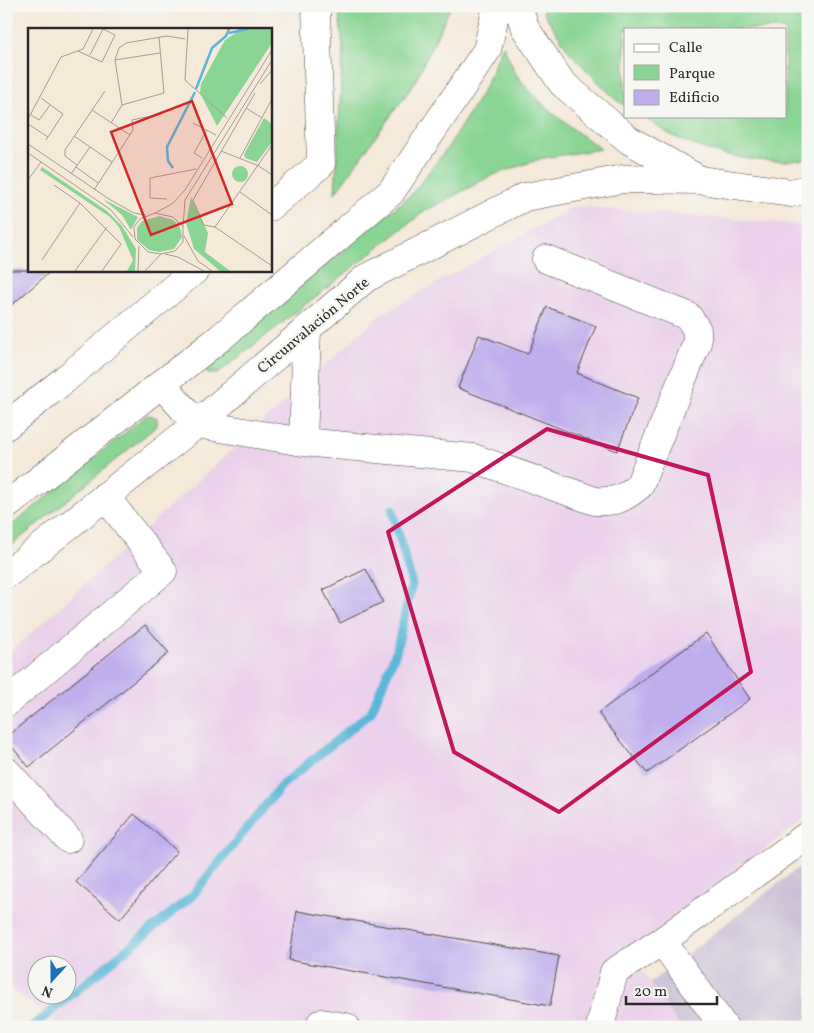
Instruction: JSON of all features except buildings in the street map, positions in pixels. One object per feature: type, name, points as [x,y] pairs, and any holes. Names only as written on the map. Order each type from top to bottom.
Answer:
[{"type":"main road","points":[[271,206],[321,164],[316,6]]},
{"type":"main road","points":[[6,506],[220,338],[391,192],[487,50],[497,6]]},
{"type":"main road","points":[[518,6],[525,28],[562,83],[629,140],[700,180],[802,195]]},
{"type":"main road","name":"Circunvalación Norte","points":[[6,575],[197,424],[366,278],[525,197],[622,179],[700,180]]},
{"type":"main road","points":[[161,384],[197,424],[303,442],[473,458],[596,500],[611,502],[624,498],[639,486],[697,343],[697,330],[688,316],[546,259]]},
{"type":"main road","points":[[6,426],[63,381],[194,271]]},
{"type":"main road","points":[[303,442],[307,329]]},
{"type":"main road","points":[[6,703],[163,571],[105,496]]},
{"type":"main road","points":[[6,771],[68,840]]},
{"type":"main road","points":[[600,1027],[614,972],[662,941],[808,835]]},
{"type":"main road","points":[[662,941],[724,1027]]},
{"type":"highlighted area","points":[[547,429],[708,475],[751,672],[559,812],[454,752],[388,532]]},
{"type":"shaded area","points":[[574,206],[801,225],[808,229],[808,816],[631,950],[650,983],[680,1027],[60,1027],[33,1006],[78,1006],[78,956],[28,956],[28,1002],[6,985],[6,656],[380,315]]},
{"type":"shaded area","points":[[808,860],[808,1027],[680,1027],[650,983]]},
{"type":"green space","points":[[338,6],[451,6],[415,82],[335,193],[343,48]]},
{"type":"green space","points":[[543,6],[808,6],[808,159],[791,161],[756,160],[720,153],[686,142],[664,131],[645,118],[786,118],[786,28],[624,28],[624,105],[615,99],[570,53],[544,13]]},
{"type":"green space","points":[[503,45],[518,77],[536,98],[567,125],[601,149],[543,158],[493,175],[425,211],[217,374],[208,374],[205,367],[210,360],[412,194],[448,147],[483,91]]},
{"type":"green space","points":[[147,415],[157,418],[157,425],[153,429],[6,550],[6,530]]},
{"type":"waterway","points":[[32,1027],[192,896],[282,785],[371,712],[396,652],[412,584],[392,509]]}]
